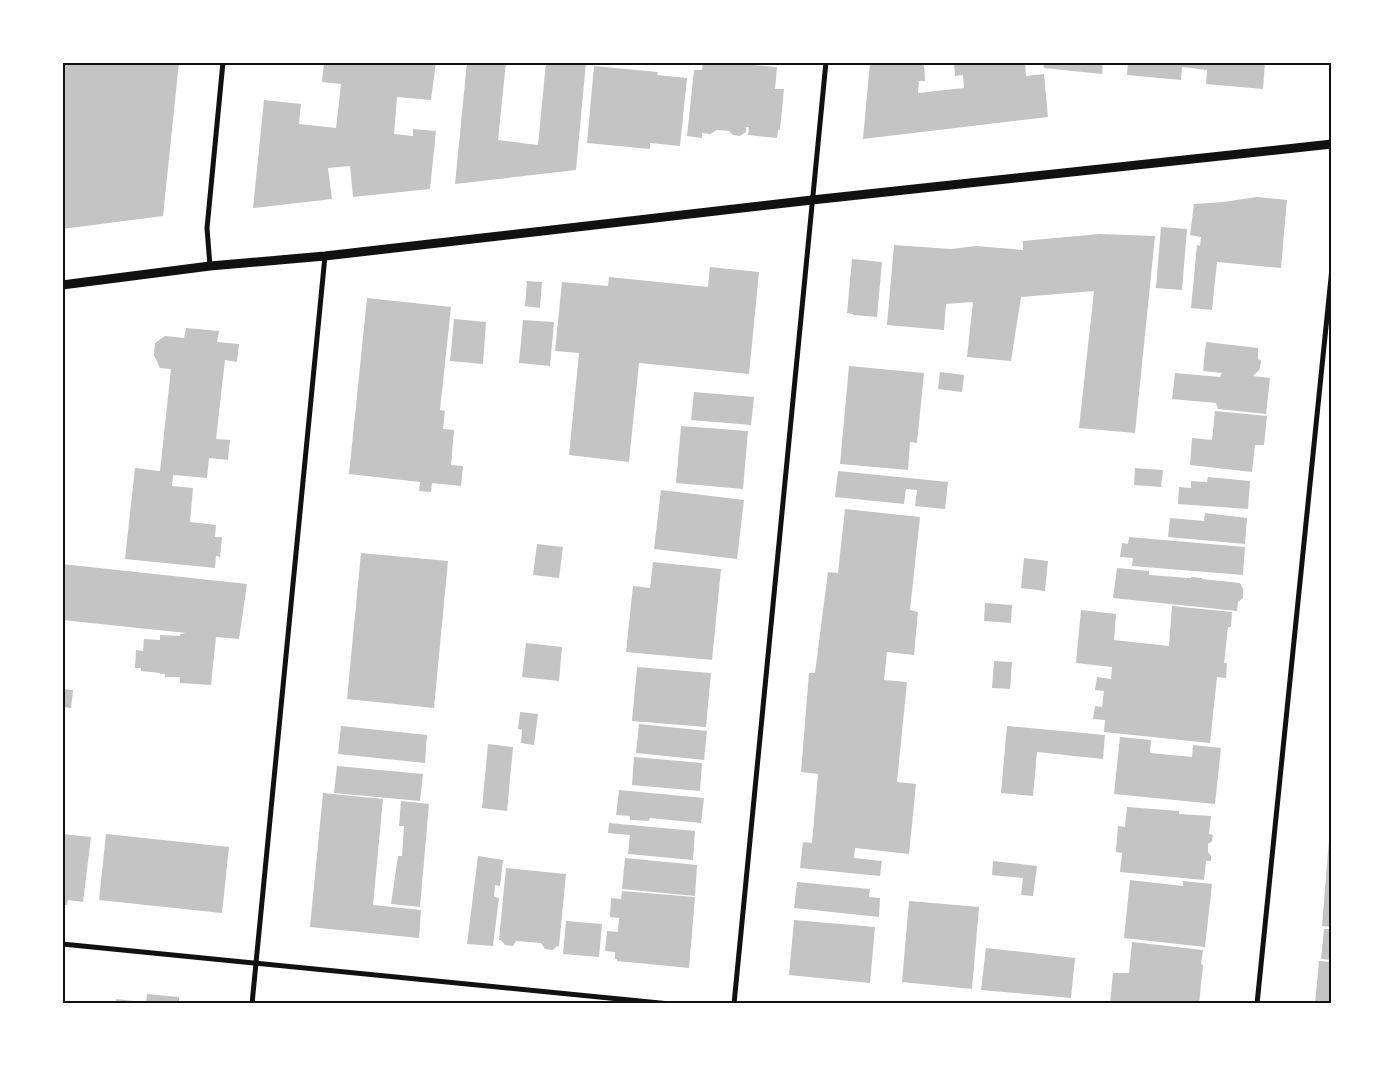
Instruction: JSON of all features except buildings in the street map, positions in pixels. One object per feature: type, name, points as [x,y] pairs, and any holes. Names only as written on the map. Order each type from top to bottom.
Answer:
[{"type":"street","points":[[210,266],[208,228],[223,62]]},
{"type":"street","points":[[734,1004],[826,62]]},
{"type":"street","points":[[62,285],[210,266],[325,256],[812,200],[1332,144]]},
{"type":"street","points":[[252,1004],[325,256]]},
{"type":"street","points":[[1257,1004],[1332,268]]},
{"type":"street","points":[[62,944],[670,1004]]}]
